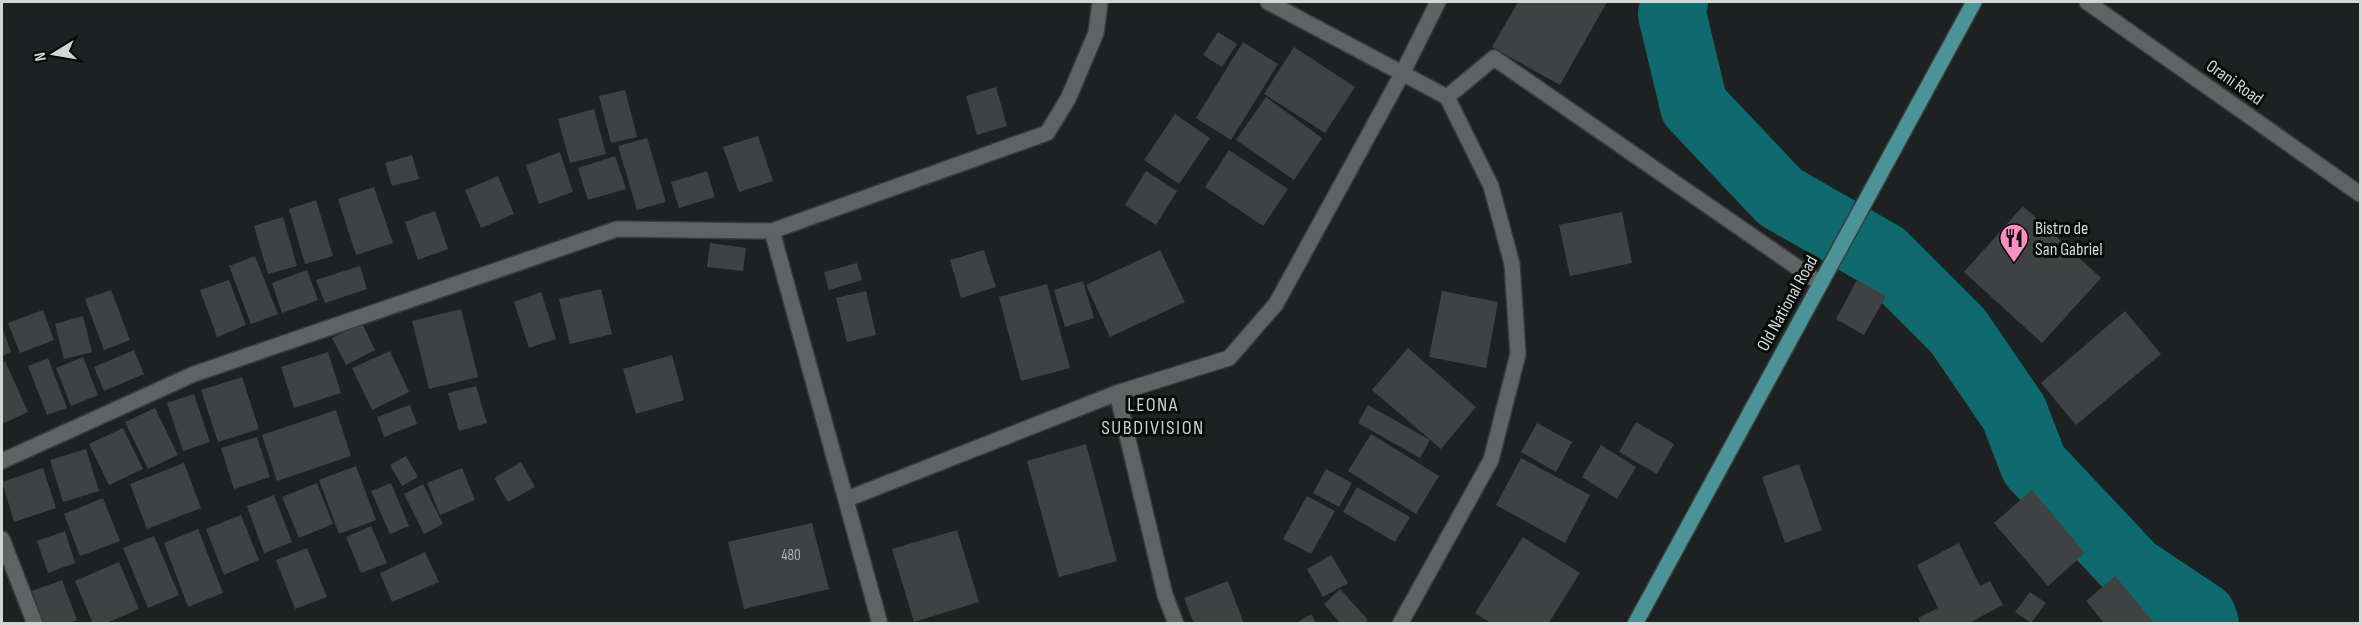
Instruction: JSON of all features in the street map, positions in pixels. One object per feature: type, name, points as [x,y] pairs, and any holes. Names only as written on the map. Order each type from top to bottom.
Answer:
[{"type":"main road","name":"Old National Road","points":[[1635,624],[1974,2]]},
{"type":"street","points":[[2,461],[194,375],[617,229],[772,231],[1047,133],[1068,99],[1096,33],[1100,2]]},
{"type":"street","points":[[1268,2],[1447,97],[1491,186],[1512,264],[1518,354],[1491,460],[1400,624]]},
{"type":"street","points":[[847,499],[1117,393],[1229,358],[1276,304],[1402,74],[1438,2]]},
{"type":"street","name":"Orani Road","points":[[2088,2],[2361,194]]},
{"type":"street","points":[[1447,97],[1494,58],[1823,277]]},
{"type":"street","points":[[772,231],[880,624]]},
{"type":"street","points":[[1117,393],[1165,595],[1176,624]]},
{"type":"street","points":[[2,539],[35,624]]},
{"type":"building","points":[[1518,2],[1607,2],[1560,85],[1492,47]]},
{"type":"building","points":[[1218,32],[1237,44],[1222,67],[1203,55]]},
{"type":"building","points":[[1243,42],[1278,64],[1231,140],[1196,118]]},
{"type":"building","points":[[1294,47],[1355,87],[1325,133],[1264,94]]},
{"type":"building","points":[[996,87],[1007,126],[977,135],[966,96]]},
{"type":"building","points":[[625,90],[637,137],[611,143],[599,96]]},
{"type":"building","points":[[1266,97],[1322,138],[1294,180],[1236,140]]},
{"type":"building","points":[[594,109],[606,154],[570,163],[558,119]]},
{"type":"building","points":[[1175,114],[1210,138],[1179,184],[1144,160]]},
{"type":"building","points":[[758,136],[773,181],[739,192],[723,147]]},
{"type":"building","points":[[647,138],[666,202],[637,210],[618,146]]},
{"type":"building","points":[[1229,150],[1288,189],[1263,226],[1205,187]]},
{"type":"building","points":[[560,152],[573,192],[539,204],[526,165]]},
{"type":"building","points":[[412,155],[419,179],[392,186],[385,163]]},
{"type":"building","points":[[615,156],[626,189],[588,200],[578,168]]},
{"type":"building","points":[[707,171],[715,197],[679,208],[671,182]]},
{"type":"building","points":[[1146,171],[1177,191],[1156,225],[1125,205]]},
{"type":"building","points":[[498,176],[514,214],[481,228],[465,190]]},
{"type":"building","points":[[374,187],[393,243],[356,255],[338,199]]},
{"type":"building","points":[[316,200],[333,256],[305,264],[289,209]]},
{"type":"building","points":[[2023,206],[2101,278],[2042,343],[1964,272]]},
{"type":"building","points":[[435,211],[448,249],[418,260],[405,222]]},
{"type":"building","points":[[1622,212],[1632,263],[1570,276],[1559,225]]},
{"type":"building","points":[[283,217],[297,266],[268,274],[254,226]]},
{"type":"building","points":[[710,243],[746,248],[743,271],[707,267]]},
{"type":"building","points":[[984,250],[996,287],[961,298],[950,260]]},
{"type":"building","points":[[1160,250],[1185,302],[1110,337],[1086,285]]},
{"type":"building","points":[[255,256],[278,314],[251,324],[229,266]]},
{"type":"building","points":[[857,263],[862,280],[829,290],[824,272]]},
{"type":"building","points":[[360,266],[367,289],[325,303],[316,280]]},
{"type":"building","points":[[307,270],[318,300],[282,313],[272,283]]},
{"type":"building","points":[[229,280],[246,325],[217,337],[200,290]]},
{"type":"building","points":[[1857,280],[1886,296],[1864,335],[1836,319]]},
{"type":"building","points":[[1083,281],[1094,318],[1065,327],[1054,290]]},
{"type":"building","points":[[1047,284],[1070,368],[1021,381],[999,297]]},
{"type":"building","points":[[601,289],[612,334],[570,344],[559,299]]},
{"type":"building","points":[[111,290],[130,340],[104,350],[85,299]]},
{"type":"building","points":[[866,291],[876,335],[847,342],[836,298]]},
{"type":"building","points":[[1442,291],[1498,302],[1486,368],[1429,357]]},
{"type":"building","points":[[541,292],[556,339],[529,348],[514,302]]},
{"type":"building","points":[[461,309],[478,377],[429,389],[412,321]]},
{"type":"building","points":[[43,310],[54,340],[20,353],[8,323]]},
{"type":"building","points":[[2125,311],[2161,354],[2076,425],[2041,383]]},
{"type":"building","points":[[83,316],[92,352],[64,359],[55,324]]},
{"type":"building","points":[[362,323],[375,350],[346,365],[332,338]]},
{"type":"building","points":[[2,327],[11,352],[2,356]]},
{"type":"building","points":[[1408,348],[1476,407],[1441,449],[1372,390]]},
{"type":"building","points":[[134,350],[144,374],[104,391],[94,367]]},
{"type":"building","points":[[390,351],[409,392],[372,410],[352,368]]},
{"type":"building","points":[[328,352],[341,393],[294,408],[281,367]]},
{"type":"building","points":[[672,355],[684,400],[636,414],[623,369]]},
{"type":"building","points":[[83,357],[98,395],[71,406],[56,368]]},
{"type":"building","points":[[48,358],[67,408],[47,415],[28,366]]},
{"type":"building","points":[[5,361],[28,412],[2,424],[2,363]]},
{"type":"building","points":[[242,377],[259,429],[218,442],[201,390]]},
{"type":"building","points":[[476,386],[487,423],[459,431],[448,393]]},
{"type":"building","points":[[194,394],[210,442],[183,451],[167,403]]},
{"type":"building","points":[[410,405],[417,424],[384,437],[377,417]]},
{"type":"building","points":[[1368,405],[1430,440],[1420,458],[1358,423]]},
{"type":"building","points":[[155,408],[178,455],[148,469],[125,422]]},
{"type":"building","points":[[336,410],[351,456],[277,481],[262,435]]},
{"type":"building","points":[[1636,422],[1674,444],[1657,474],[1619,452]]},
{"type":"building","points":[[1537,423],[1572,442],[1556,472],[1521,452]]},
{"type":"building","points":[[123,428],[143,469],[109,485],[89,444]]},
{"type":"building","points":[[1371,434],[1439,476],[1416,514],[1348,471]]},
{"type":"building","points":[[257,437],[270,477],[234,489],[221,448]]},
{"type":"building","points":[[1086,444],[1117,561],[1059,577],[1027,461]]},
{"type":"building","points":[[1601,445],[1636,467],[1617,499],[1582,477]]},
{"type":"building","points":[[86,449],[99,491],[63,502],[50,460]]},
{"type":"building","points":[[406,456],[418,477],[402,486],[390,465]]},
{"type":"building","points":[[1521,458],[1590,495],[1565,543],[1496,505]]},
{"type":"building","points":[[521,462],[535,487],[508,502],[494,478]]},
{"type":"building","points":[[184,463],[201,508],[147,529],[130,484]]},
{"type":"building","points":[[1799,464],[1822,530],[1785,543],[1762,477]]},
{"type":"building","points":[[356,466],[376,520],[339,534],[319,480]]},
{"type":"building","points":[[43,468],[56,508],[14,522],[2,482]]},
{"type":"building","points":[[462,468],[475,500],[440,515],[427,483]]},
{"type":"building","points":[[1326,469],[1352,483],[1339,507],[1313,493]]},
{"type":"building","points":[[317,483],[333,524],[299,538],[282,497]]},
{"type":"building","points":[[391,483],[409,526],[390,534],[371,491]]},
{"type":"building","points":[[423,484],[443,524],[424,534],[404,494]]},
{"type":"building","points":[[1357,487],[1410,517],[1395,542],[1343,512]]},
{"type":"building","points":[[2032,490],[2085,553],[2048,586],[1994,523]]},
{"type":"building","points":[[274,495],[292,542],[264,553],[247,506]]},
{"type":"building","points":[[1307,496],[1335,511],[1311,554],[1283,539]]},
{"type":"building","points":[[103,498],[120,541],[80,556],[64,514]]},
{"type":"building","points":[[241,515],[259,560],[224,575],[206,529]]},
{"type":"building","points":[[812,523],[829,589],[744,609],[728,542]]},
{"type":"building","points":[[371,526],[387,563],[361,573],[346,537]]},
{"type":"building","points":[[198,529],[223,593],[188,607],[164,543]]},
{"type":"building","points":[[957,530],[979,602],[914,622],[892,549]]},
{"type":"building","points":[[65,531],[75,563],[48,573],[37,541]]},
{"type":"building","points":[[154,536],[179,595],[148,608],[123,548]]},
{"type":"building","points":[[1523,537],[1580,573],[1548,624],[1492,624],[1475,613]]},
{"type":"building","points":[[1959,543],[1980,586],[1990,581],[2003,605],[1967,624],[1921,624],[1918,618],[1938,608],[1917,565]]},
{"type":"building","points":[[307,548],[327,597],[295,609],[276,560]]},
{"type":"building","points":[[425,552],[439,582],[392,602],[380,573]]},
{"type":"building","points":[[1331,555],[1348,583],[1323,597],[1307,569]]},
{"type":"building","points":[[119,562],[139,609],[104,624],[93,624],[75,581]]},
{"type":"building","points":[[2115,576],[2155,624],[2105,624],[2086,601]]},
{"type":"building","points":[[62,580],[77,620],[67,624],[44,624],[32,591]]},
{"type":"building","points":[[1228,581],[1244,624],[1194,624],[1184,598]]},
{"type":"building","points":[[1340,589],[1368,620],[1364,624],[1341,624],[1324,604]]},
{"type":"building","points":[[2030,592],[2046,603],[2031,623],[2015,612]]},
{"type":"building","points":[[1311,614],[1317,624],[1295,624]]},
{"type":"waterway","points":[[1674,2],[1672,14],[1694,106],[1780,197],[1883,256],[1958,331],[2014,413],[2034,465],[2133,570],[2202,616],[2205,624]]},
{"type":"place","name":"Bistro de San Gabriel","points":[[2014,264]]},
{"type":"district","name":"LEONA SUBDIVISION","points":[[1153,416]]}]
